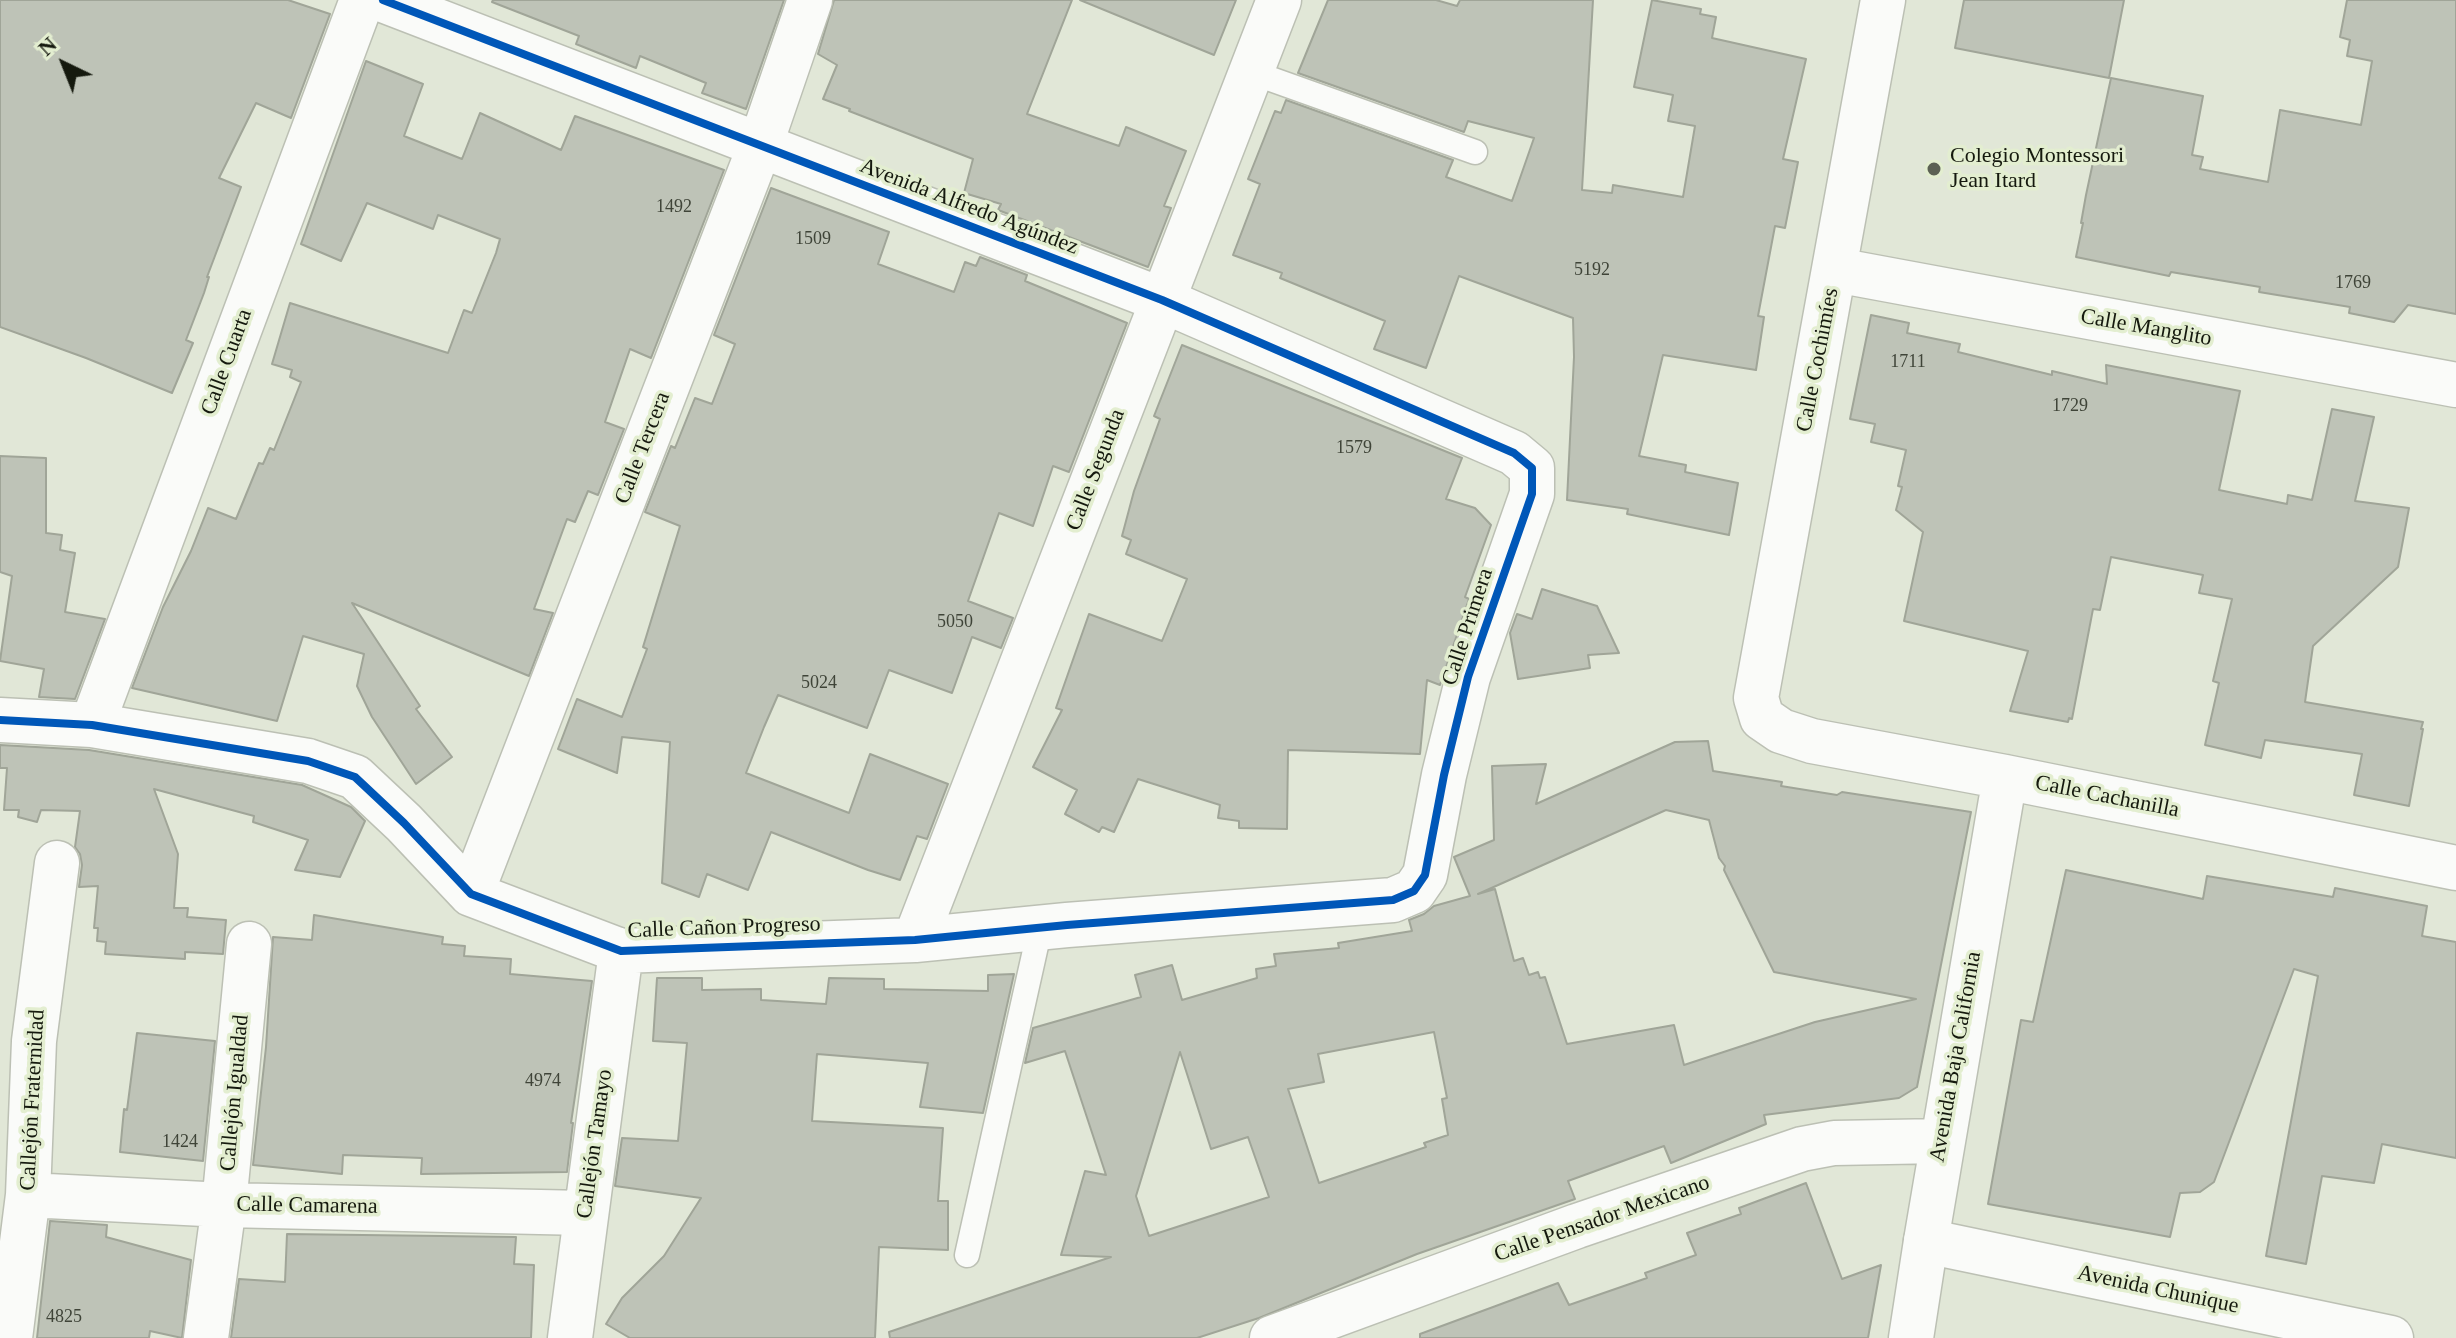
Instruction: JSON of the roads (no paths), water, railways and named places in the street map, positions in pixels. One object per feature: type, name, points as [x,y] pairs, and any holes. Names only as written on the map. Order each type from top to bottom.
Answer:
[{"type":"street","name":"Calle Cuarta","points":[[92,725],[362,0]]},
{"type":"street","name":"Avenida Alfredo Agúndez","points":[[383,0],[1162,300],[1514,453],[1532,468]]},
{"type":"street","name":"Calle Tercera","points":[[471,894],[760,146],[810,0]]},
{"type":"street","name":"Calle Segunda","points":[[915,940],[1279,0]]},
{"type":"street","name":"Calle Cochimíes","points":[[1762,718],[1756,698],[1883,0]]},
{"type":"street","name":"Calle Manglito","points":[[1836,270],[2456,385]]},
{"type":"street","name":"Calle Primera","points":[[1414,891],[1425,875],[1444,775],[1468,677],[1532,494],[1532,468]]},
{"type":"street","name":"Calle Cachanilla","points":[[1762,718],[1781,731],[1812,741],[2456,868]]},
{"type":"street","name":"Calle Cañon Progreso","points":[[0,720],[92,725],[308,761],[355,777],[404,823],[471,894],[621,951],[915,940],[1393,900],[1414,891]]},
{"type":"street","name":"Avenida Baja California","points":[[1911,1338],[2005,777]]},
{"type":"street","name":"Callejón Fraternidad","points":[[10,1338],[28,1195],[17,1038],[57,863]]},
{"type":"street","name":"Callejón Igualdad","points":[[206,1338],[224,1205],[249,944]]},
{"type":"street","name":"Callejón Tamayo","points":[[570,1338],[621,951]]},
{"type":"street","name":"Calle Pensador Mexicano","points":[[1272,1338],[1577,1226],[1802,1149],[1834,1143],[1942,1141]]},
{"type":"street","name":"Calle Camarena","points":[[28,1195],[224,1205],[585,1213]]},
{"type":"street","name":"Avenida Chunique","points":[[1926,1241],[2391,1338]]},
{"type":"lane","points":[[1251,72],[1475,152]]},
{"type":"lane","points":[[967,1255],[1040,928]]},
{"type":"place","name":"Colegio Montessori Jean Itard","points":[[1934,169]]}]
